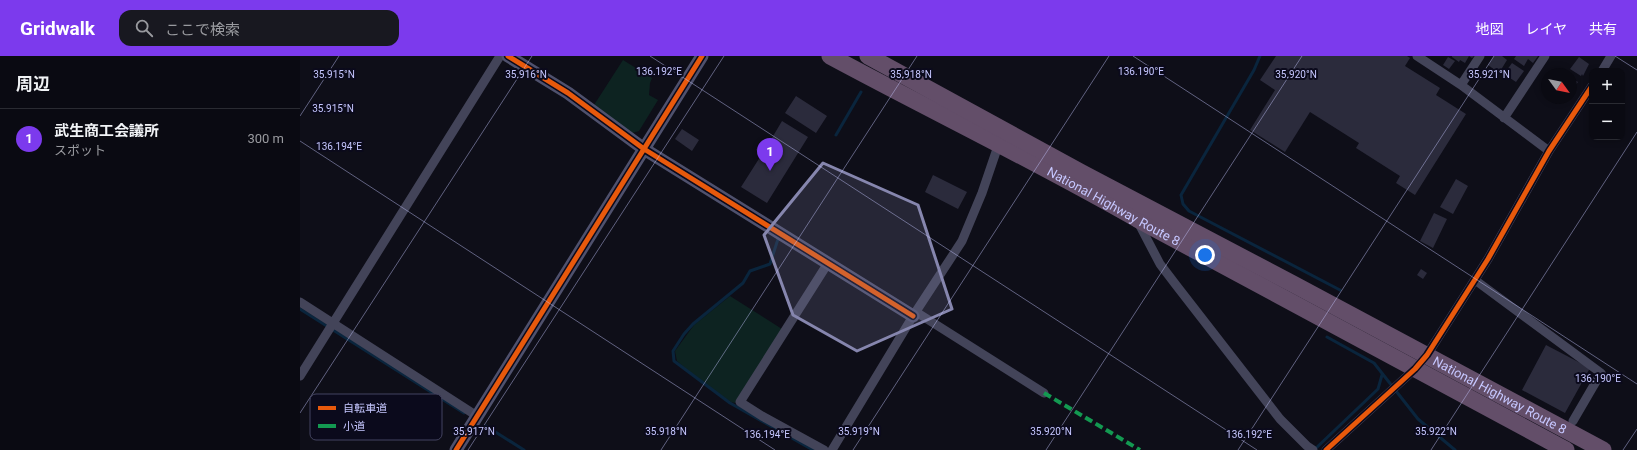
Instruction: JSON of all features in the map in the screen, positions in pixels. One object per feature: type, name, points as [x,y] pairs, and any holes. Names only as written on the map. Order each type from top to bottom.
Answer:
[{"type":"highway","name":"National Highway Route 8","points":[[830,56],[900,94],[999,143],[1082,187],[1137,219],[1560,449]]},
{"type":"highway","name":"National Highway Route 8","points":[[868,56],[1089,177],[1603,450]]},
{"type":"street","points":[[300,376],[500,56]]},
{"type":"street","points":[[508,56],[568,93],[644,149],[828,263],[1044,393]]},
{"type":"street","points":[[456,450],[702,56]]},
{"type":"street","points":[[1417,56],[1461,85],[1549,151]]},
{"type":"street","points":[[1461,85],[1480,56]]},
{"type":"street","points":[[1504,118],[1544,56]]},
{"type":"street","points":[[1604,68],[1611,56]]},
{"type":"street","points":[[1326,450],[1415,369],[1427,356],[1475,280],[1549,151],[1589,91]]},
{"type":"street","points":[[832,450],[915,314],[962,241],[982,192],[999,143]]},
{"type":"street","points":[[1137,219],[1160,264],[1280,419],[1312,450]]},
{"type":"street","points":[[824,450],[762,416],[740,402],[828,263]]},
{"type":"street","points":[[1475,280],[1601,373],[1573,421]]},
{"type":"street","points":[[300,302],[477,416]]},
{"type":"highlighted area","points":[[823,163],[918,205],[952,309],[857,351],[793,315],[764,235]]},
{"type":"green space","points":[[623,60],[652,78],[649,95],[658,100],[639,131],[632,133],[594,105]]},
{"type":"green space","points":[[730,296],[782,329],[735,403],[731,402],[701,382],[677,361],[675,351],[694,325]]},
{"type":"building","points":[[1276,56],[1407,56],[1410,58],[1405,66],[1440,88],[1436,95],[1466,114],[1415,195],[1396,183],[1400,176],[1356,148],[1359,143],[1310,112],[1285,152],[1250,130],[1275,90],[1260,80]]},
{"type":"building","points":[[1452,56],[1469,56],[1465,63],[1460,60],[1459,62]]},
{"type":"building","points":[[1494,56],[1502,56],[1507,60],[1499,73],[1488,65]]},
{"type":"building","points":[[1516,56],[1538,56],[1533,63],[1528,59],[1524,66],[1514,59]]},
{"type":"building","points":[[1448,57],[1455,61],[1449,69],[1443,65]]},
{"type":"building","points":[[1579,57],[1589,64],[1583,76],[1582,74],[1581,76],[1577,73],[1577,68],[1571,68]]},
{"type":"building","points":[[1512,63],[1524,71],[1516,82],[1504,74]]},
{"type":"building","points":[[796,96],[827,116],[816,133],[785,113]]},
{"type":"building","points":[[782,121],[808,137],[767,203],[741,187],[762,154],[756,150],[760,144],[766,148]]},
{"type":"building","points":[[682,129],[699,140],[692,151],[675,139]]},
{"type":"building","points":[[933,175],[967,192],[958,209],[925,192]]},
{"type":"building","points":[[1456,179],[1468,186],[1453,214],[1440,207]]},
{"type":"building","points":[[1434,213],[1447,219],[1433,248],[1420,241]]},
{"type":"building","points":[[1421,269],[1427,273],[1423,279],[1417,275]]},
{"type":"building","points":[[1546,345],[1590,368],[1565,413],[1522,390]]},
{"type":"waterway","points":[[1260,56],[1254,70],[1181,195],[1183,204],[1189,211],[1340,290]]},
{"type":"waterway","points":[[836,135],[861,92]]},
{"type":"waterway","points":[[778,239],[770,264],[750,271],[743,283],[693,324],[684,334],[673,351],[674,361],[730,403],[813,450]]},
{"type":"waterway","points":[[300,309],[434,394]]},
{"type":"waterway","points":[[1327,337],[1374,363],[1418,419],[1455,450]]},
{"type":"waterway","points":[[1315,449],[1378,389],[1382,375]]},
{"type":"waterway","points":[[442,399],[464,413]]},
{"type":"waterway","points":[[486,426],[524,450]]},
{"type":"marked path","points":[[1044,393],[1140,450]]},
{"type":"cycle path","points":[[508,56],[568,93],[644,149],[913,316]]},
{"type":"cycle path","points":[[456,450],[702,56]]},
{"type":"cycle path","points":[[1326,450],[1415,369],[1427,355],[1488,259],[1549,151],[1589,91]]},
{"type":"place","name":"武生商工会議所","points":[[770,171]]}]
